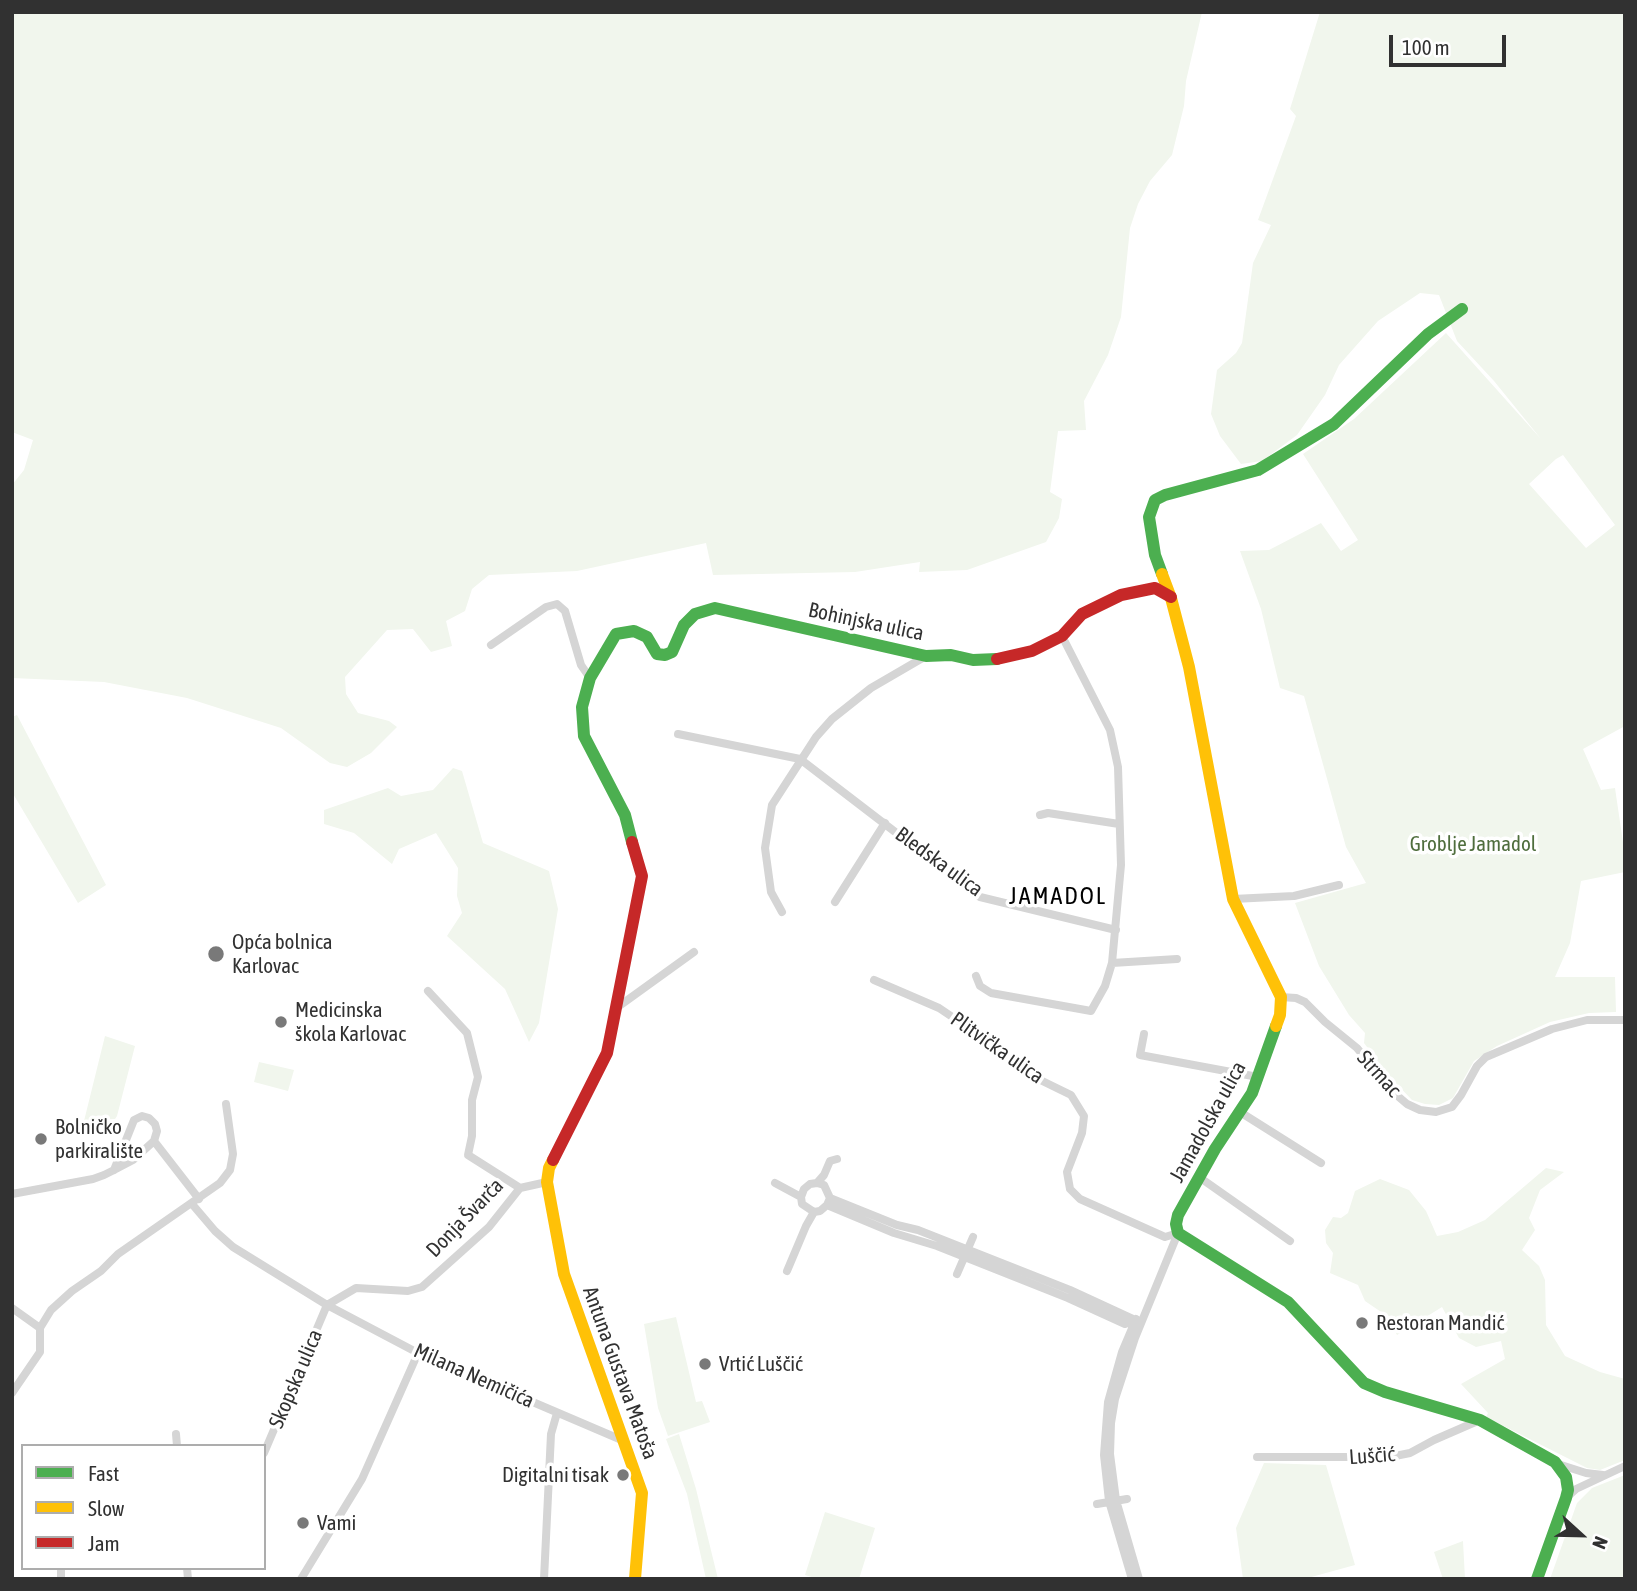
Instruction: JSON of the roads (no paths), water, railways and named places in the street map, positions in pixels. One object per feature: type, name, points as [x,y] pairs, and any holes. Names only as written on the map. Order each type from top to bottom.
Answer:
[{"type":"street","points":[[1281,997],[1233,899],[1199,715],[1171,598],[1155,555],[1149,517],[1156,500],[1191,486],[1258,470],[1334,424],[1428,334],[1462,309]]},
{"type":"street","name":"Bohinjska ulica","points":[[590,678],[616,634],[634,631],[647,637],[657,654],[665,655],[672,652],[684,625],[695,614],[715,608],[926,656],[951,655],[973,660],[994,660],[1032,651],[1062,636],[1082,614],[1121,595],[1155,588],[1171,598]]},
{"type":"street","points":[[491,645],[546,607],[557,604],[565,611],[581,665],[590,678],[582,707],[584,736],[625,815],[642,876],[607,1053],[549,1167],[547,1182]]},
{"type":"street","points":[[976,976],[980,986],[991,993],[1091,1011],[1105,986],[1112,963],[1121,865],[1118,767],[1110,730],[1062,636]]},
{"type":"street","points":[[782,912],[771,892],[765,848],[772,804],[816,737],[871,688],[926,656]]},
{"type":"street","name":"Bledska ulica","points":[[678,734],[800,759],[981,897],[1115,930]]},
{"type":"street","points":[[1040,815],[1048,813],[1119,824]]},
{"type":"street","name":"Bledska ulica","points":[[835,902],[885,823]]},
{"type":"street","points":[[1233,899],[1294,896],[1339,885]]},
{"type":"street","points":[[615,1009],[694,952]]},
{"type":"street","points":[[1112,963],[1177,959]]},
{"type":"street","name":"Plitvička ulica","points":[[874,980],[939,1008],[985,1039],[1028,1074],[1071,1095],[1084,1116],[1082,1133],[1067,1172],[1070,1189],[1080,1199],[1165,1237],[1178,1233]]},
{"type":"street","points":[[428,991],[467,1033],[478,1077],[472,1100],[472,1136],[468,1155],[520,1188]]},
{"type":"street","name":"Strmac","points":[[1281,997],[1296,998],[1304,1002],[1357,1048],[1393,1092],[1407,1104],[1420,1110],[1436,1112],[1452,1107],[1477,1066],[1486,1057],[1552,1029],[1587,1020],[1625,1020]]},
{"type":"street","name":"Jamadolska ulica","points":[[1178,1233],[1178,1215],[1258,1077],[1280,1014],[1281,997]]},
{"type":"street","points":[[1144,1034],[1140,1055],[1258,1077]]},
{"type":"street","points":[[12,1393],[40,1352],[40,1328],[51,1310],[101,1271],[118,1254],[196,1202],[220,1183],[230,1170],[233,1154],[226,1104]]},
{"type":"street","points":[[1240,1112],[1321,1164]]},
{"type":"street","points":[[12,1194],[74,1184],[114,1170],[133,1160],[154,1140],[157,1131],[149,1118],[142,1116],[134,1120],[114,1170]]},
{"type":"street","points":[[154,1140],[215,1231],[233,1247],[327,1305]]},
{"type":"street","points":[[775,1182],[802,1193],[820,1184],[831,1161],[837,1160]]},
{"type":"street","points":[[1199,1177],[1290,1241]]},
{"type":"street","name":"Donja Švarča","points":[[327,1305],[356,1288],[408,1291],[422,1287],[489,1227],[520,1188],[547,1182]]},
{"type":"street","name":"Antuna Gustava Matoša","points":[[547,1182],[564,1274],[642,1493],[635,1579]]},
{"type":"street","points":[[820,1184],[829,1202],[1070,1290],[1135,1320],[1138,1329]]},
{"type":"street","points":[[802,1193],[802,1204],[811,1210],[820,1211],[829,1202]]},
{"type":"street","points":[[788,1271],[811,1210]]},
{"type":"street","points":[[1139,1579],[1112,1501],[1111,1423],[1120,1380],[1178,1233],[1288,1302],[1364,1382],[1385,1392],[1480,1420],[1555,1462],[1586,1473],[1606,1475]]},
{"type":"street","points":[[957,1274],[973,1237]]},
{"type":"street","points":[[966,1254],[1125,1324],[1135,1320]]},
{"type":"street","name":"Milana Nemičića","points":[[327,1305],[418,1353],[624,1441]]},
{"type":"street","name":"Skopska ulica","points":[[266,1448],[327,1305]]},
{"type":"street","points":[[1132,1579],[1112,1501],[1104,1455],[1105,1423],[1114,1378],[1128,1335],[1135,1320],[1147,1306]]},
{"type":"street","points":[[12,1308],[40,1328]]},
{"type":"street","points":[[1125,1324],[1128,1335]]},
{"type":"street","points":[[301,1579],[362,1479],[418,1353]]},
{"type":"street","points":[[544,1579],[551,1434],[557,1413]]},
{"type":"street","name":"Luščić","points":[[1257,1457],[1390,1457],[1410,1453],[1480,1420]]},
{"type":"street","points":[[176,1434],[177,1444]]},
{"type":"street","points":[[1537,1579],[1568,1490],[1566,1477],[1555,1462]]},
{"type":"street","points":[[1566,1498],[1576,1489],[1625,1466]]},
{"type":"street","points":[[1097,1504],[1127,1499]]},
{"type":"place","name":"Opća bolnica Karlovac","points":[[216,954]]},
{"type":"place","name":"Medicinska škola Karlovac","points":[[281,1022]]},
{"type":"place","name":"Bolničko parkiralište","points":[[41,1139]]},
{"type":"place","name":"Restoran Mandić","points":[[1362,1323]]},
{"type":"place","name":"Vrtić Luščić","points":[[705,1364]]},
{"type":"place","name":"Digitalni tisak","points":[[623,1475]]},
{"type":"place","name":"Vami","points":[[303,1523]]},
{"type":"district","name":"JAMADOL","points":[[1058,896]]},
{"type":"park label","name":"Groblje Jamadol","points":[[1473,844]]}]
